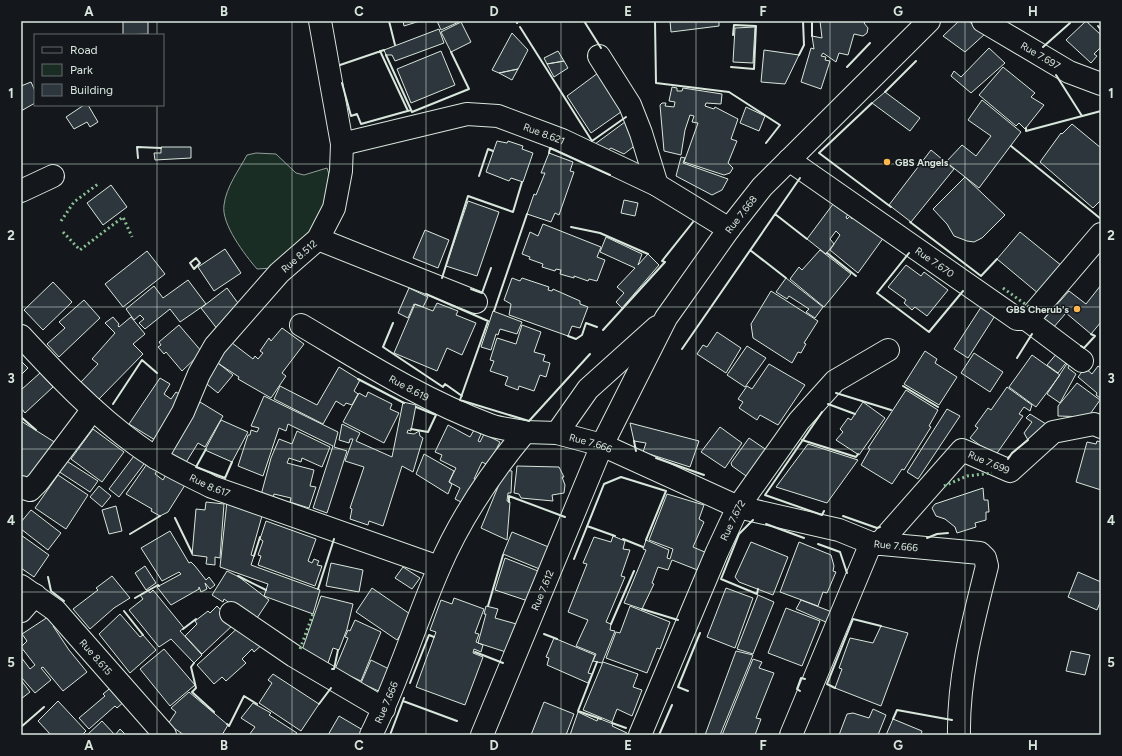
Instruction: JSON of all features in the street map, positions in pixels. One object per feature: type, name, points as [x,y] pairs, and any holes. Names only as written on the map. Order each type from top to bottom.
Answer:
[{"type":"street","name":"Rue 8.512","points":[[156,458],[183,412],[199,374],[215,346],[279,273],[318,239],[334,208],[341,171],[342,144],[320,21]]},
{"type":"street","name":"Rue 7.668","points":[[602,445],[666,318],[729,229],[762,187],[929,21]]},
{"type":"street","name":"Rue 7.697","points":[[983,21],[1069,72],[1101,84]]},
{"type":"street","points":[[599,56],[630,104],[642,133],[657,185]]},
{"type":"street","name":"Rue 8.621","points":[[342,144],[467,114],[498,116],[562,140],[657,185],[729,229]]},
{"type":"street","name":"Rue 7.670","points":[[789,160],[1017,319],[1026,319],[1082,360]]},
{"type":"street","points":[[21,191],[53,176]]},
{"type":"street","points":[[1026,319],[1032,315],[1101,234]]},
{"type":"street","points":[[318,239],[476,302]]},
{"type":"street","points":[[557,432],[588,389],[666,318]]},
{"type":"street","name":"Rue 8.619","points":[[301,325],[389,377],[460,412],[491,425],[525,432]]},
{"type":"street","name":"Rue 8.617","points":[[21,336],[63,381],[93,409],[111,425],[156,458],[212,487],[439,567]]},
{"type":"street","name":"Rue 7.672","points":[[640,735],[717,552],[738,507],[799,421],[835,381],[888,350]]},
{"type":"street","points":[[21,487],[30,490],[38,482],[93,409]]},
{"type":"street","name":"Rue 7.699","points":[[875,543],[962,450],[1010,471],[1053,432],[1094,424],[1101,427]]},
{"type":"street","name":"Rue 7.666","points":[[371,735],[384,710],[439,567],[478,495],[503,459],[525,432],[557,432],[602,445],[738,507],[839,530],[875,543],[980,553],[985,558],[987,566],[968,640],[960,687],[959,735]]},
{"type":"street","name":"Rue 7.612","points":[[482,735],[602,445]]},
{"type":"street","points":[[791,735],[875,543]]},
{"type":"street","name":"Rue 8.615","points":[[26,597],[55,610],[165,735]]},
{"type":"street","points":[[231,613],[294,656],[384,710]]},
{"type":"green space","points":[[256,153],[276,154],[296,173],[304,175],[327,168],[332,184],[320,227],[273,268],[257,269],[235,239],[226,221],[224,213],[225,198],[233,179],[247,155]]},
{"type":"building","points":[[123,21],[148,21],[148,34],[123,34]]},
{"type":"building","points":[[403,21],[420,21],[404,26]]},
{"type":"building","points":[[437,21],[461,21],[441,30]]},
{"type":"building","points":[[670,21],[719,21],[719,26],[671,32]]},
{"type":"building","points":[[820,21],[866,21],[864,23],[868,28],[867,33],[863,36],[854,34],[848,55],[839,53],[836,62],[823,53],[821,56],[826,57],[825,60],[830,61],[821,89],[801,82],[811,48],[814,49],[812,36],[822,38]]},
{"type":"building","points":[[959,21],[968,21],[986,33],[965,52],[943,36]]},
{"type":"building","points":[[1086,21],[1101,35],[1101,47],[1094,54],[1097,56],[1091,63],[1066,40]]},
{"type":"building","points":[[461,22],[471,42],[451,52],[441,32]]},
{"type":"building","points":[[755,27],[753,63],[733,62],[735,28]]},
{"type":"building","points":[[439,29],[444,43],[395,61],[392,55],[386,55],[384,50]]},
{"type":"building","points":[[512,33],[528,50],[518,69],[499,73],[492,70]]},
{"type":"building","points":[[989,48],[1005,63],[971,93],[951,76],[954,71],[961,77]]},
{"type":"building","points":[[764,50],[799,55],[785,84],[761,82]]},
{"type":"building","points":[[441,51],[455,85],[411,103],[397,69]]},
{"type":"building","points":[[558,51],[564,61],[547,64],[544,58]]},
{"type":"building","points":[[564,61],[568,68],[554,77],[547,64]]},
{"type":"building","points":[[1003,67],[1035,93],[1031,97],[1044,105],[1025,129],[1019,123],[1016,126],[979,95]]},
{"type":"building","points":[[518,69],[512,80],[499,73]]},
{"type":"building","points":[[602,70],[628,107],[591,133],[567,96]]},
{"type":"building","points":[[31,82],[34,89],[34,104],[21,111],[21,86]]},
{"type":"building","points":[[672,87],[677,88],[677,91],[682,91],[683,88],[722,94],[721,104],[706,103],[705,106],[714,109],[715,107],[738,119],[731,139],[737,141],[728,163],[733,168],[730,173],[724,175],[684,162],[698,123],[692,122],[694,116],[690,115],[685,130],[681,155],[664,151],[660,105],[662,103],[666,103],[665,106],[674,107],[675,102],[669,101]]},
{"type":"building","points":[[885,92],[920,118],[910,131],[872,103]]},
{"type":"building","points":[[982,100],[1021,132],[979,188],[946,162],[962,145],[976,156],[991,136],[968,120]]},
{"type":"building","points":[[82,106],[89,106],[98,122],[90,127],[87,122],[74,129],[66,117]]},
{"type":"building","points":[[746,107],[765,116],[759,131],[740,123]]},
{"type":"building","points":[[629,119],[637,144],[624,154],[611,148],[608,150],[595,144]]},
{"type":"building","points":[[1072,124],[1101,148],[1101,200],[1093,208],[1040,162],[1061,133],[1062,134]]},
{"type":"building","points":[[497,141],[507,143],[508,141],[523,146],[522,149],[533,153],[523,182],[511,178],[509,181],[486,172]]},
{"type":"building","points":[[161,147],[191,147],[191,158],[155,160],[154,153],[161,153]]},
{"type":"building","points":[[931,150],[954,169],[911,222],[889,205]]},
{"type":"building","points":[[549,153],[573,162],[570,171],[574,172],[559,215],[555,213],[551,222],[527,214],[534,194],[536,195],[545,173],[541,173]]},
{"type":"building","points":[[681,157],[685,158],[683,163],[728,179],[722,190],[712,195],[676,176]]},
{"type":"building","points":[[965,177],[1005,215],[982,238],[974,242],[954,236],[947,224],[933,209]]},
{"type":"building","points":[[111,185],[127,207],[103,225],[87,203]]},
{"type":"building","points":[[842,192],[856,204],[846,217],[847,219],[850,216],[852,219],[856,214],[884,237],[858,273],[830,250],[834,244],[826,254],[807,239]],"holes":[[[836,231],[840,235],[834,244],[830,239]]]},
{"type":"building","points":[[624,200],[638,203],[635,216],[621,213]]},
{"type":"building","points":[[468,201],[499,212],[477,276],[446,266]]},
{"type":"building","points":[[543,224],[601,247],[597,257],[605,260],[597,281],[589,279],[588,281],[574,276],[574,278],[560,274],[561,270],[556,269],[555,271],[542,267],[543,264],[529,259],[530,257],[522,254],[530,232],[538,236]]},
{"type":"building","points":[[425,230],[449,240],[438,268],[413,258]]},
{"type":"building","points":[[1020,232],[1062,266],[1039,294],[997,259]]},
{"type":"building","points":[[606,237],[642,254],[638,265],[648,254],[659,265],[622,308],[616,302],[624,293],[617,287],[635,268],[600,252]]},
{"type":"building","points":[[225,249],[241,273],[214,291],[198,267]]},
{"type":"building","points":[[820,250],[851,274],[824,307],[790,279],[799,267],[802,270]]},
{"type":"building","points":[[147,251],[165,274],[123,307],[105,284]]},
{"type":"building","points":[[906,265],[921,276],[924,272],[948,290],[927,316],[915,307],[912,310],[904,303],[906,300],[888,287]]},
{"type":"building","points":[[512,278],[520,281],[522,278],[549,287],[548,290],[552,291],[553,289],[580,301],[580,304],[588,307],[580,328],[572,326],[568,336],[509,315],[511,304],[504,300]]},
{"type":"building","points":[[786,278],[823,307],[815,318],[806,312],[809,309],[789,296],[787,299],[776,292]]},
{"type":"building","points":[[188,280],[206,304],[180,322],[170,309],[145,329],[139,323],[144,319],[140,315],[134,320],[126,309],[154,286],[163,298]]},
{"type":"building","points":[[53,282],[72,302],[43,330],[24,310]]},
{"type":"building","name":"GBS Cherub's","points":[[1101,285],[1101,322],[1091,334],[1066,313],[1053,328],[1044,319],[1069,291],[1086,304]]},
{"type":"building","points":[[227,288],[243,310],[218,330],[201,308]]},
{"type":"building","points":[[409,288],[428,297],[423,307],[414,304],[408,318],[398,313]]},
{"type":"building","points":[[771,291],[818,321],[804,343],[806,344],[801,353],[798,352],[792,363],[753,338],[751,324]]},
{"type":"building","points":[[84,300],[100,318],[59,357],[47,344],[65,328],[59,322]]},
{"type":"building","points":[[985,301],[998,311],[968,358],[954,349]]},
{"type":"building","points":[[437,303],[458,311],[456,315],[476,323],[462,355],[447,348],[437,371],[394,353],[415,304],[433,311]]},
{"type":"building","points":[[493,311],[522,322],[517,334],[500,329],[498,335],[496,334],[491,350],[481,347]]},
{"type":"building","points":[[113,317],[119,324],[119,327],[131,317],[145,334],[133,344],[143,354],[99,399],[81,382],[98,364],[92,359],[115,333],[105,323]]},
{"type":"building","points":[[179,325],[202,352],[182,371],[166,352],[164,354],[158,347],[161,345],[159,342]]},
{"type":"building","points":[[522,325],[541,332],[534,352],[545,355],[543,361],[550,363],[546,377],[540,375],[534,391],[519,386],[518,390],[505,385],[508,377],[490,371],[494,361],[490,360],[497,338],[516,344]]},
{"type":"building","points":[[282,328],[304,344],[282,373],[286,376],[271,398],[238,379],[239,377],[213,360],[227,339],[253,359],[255,356],[258,359],[263,353],[260,351],[269,338],[271,341]]},
{"type":"building","points":[[717,332],[741,348],[726,373],[697,354],[703,345],[707,347]]},
{"type":"building","points":[[747,346],[766,358],[745,387],[727,375]]},
{"type":"building","points":[[925,351],[937,359],[935,363],[957,377],[939,405],[904,384]]},
{"type":"building","points":[[1058,352],[1069,359],[1058,373],[1047,365]]},
{"type":"building","points":[[974,353],[1003,372],[990,392],[961,373]]},
{"type":"building","points":[[1032,355],[1060,375],[1036,407],[1009,387]]},
{"type":"building","points":[[21,361],[28,368],[21,375]]},
{"type":"building","points":[[1068,362],[1070,364],[1068,368],[1076,374],[1060,403],[1047,394]]},
{"type":"building","points":[[218,363],[233,375],[218,393],[203,381]]},
{"type":"building","points":[[769,364],[805,385],[778,425],[760,415],[757,420],[739,408],[743,402],[738,399],[747,386],[752,389]]},
{"type":"building","points":[[1098,366],[1101,368],[1100,398],[1096,395],[1097,393],[1078,377],[1085,368],[1092,374]]},
{"type":"building","points":[[339,367],[360,380],[354,391],[358,394],[352,405],[346,403],[344,406],[336,401],[323,424],[274,399],[280,386],[317,405]]},
{"type":"building","points":[[40,373],[53,387],[25,413],[21,408],[21,390]]},
{"type":"building","points":[[160,378],[170,384],[164,394],[171,399],[176,392],[184,397],[155,440],[129,424]]},
{"type":"building","points":[[1077,383],[1100,400],[1088,417],[1058,416],[1058,406]]},
{"type":"building","points":[[1007,387],[1032,405],[1030,411],[1024,407],[1019,414],[1023,416],[995,456],[970,438],[978,428],[975,426],[988,408],[991,410]]},
{"type":"building","points":[[906,390],[938,410],[929,426],[931,427],[904,470],[902,469],[892,484],[861,465],[870,449],[868,448]]},
{"type":"building","points":[[368,392],[392,404],[390,409],[399,413],[384,443],[343,422],[359,393],[366,397]]},
{"type":"building","points":[[264,396],[338,432],[334,447],[347,451],[327,513],[313,508],[333,446],[288,424],[286,431],[279,428],[263,476],[238,466],[248,435],[250,435],[251,430],[257,432],[259,428],[251,426]]},
{"type":"building","points":[[200,402],[223,416],[205,447],[198,443],[185,464],[169,453]]},
{"type":"building","points":[[403,402],[416,405],[411,431],[408,430],[407,433],[414,434],[419,431],[420,436],[423,438],[413,472],[402,466],[383,526],[369,521],[368,525],[350,519],[352,509],[350,508],[364,467],[345,461],[353,439],[350,439],[349,443],[339,440],[342,424],[360,433],[356,441],[392,457]]},
{"type":"building","points":[[863,402],[885,418],[859,455],[836,440],[843,432],[840,429],[848,418],[851,420]]},
{"type":"building","points":[[947,409],[960,416],[918,479],[907,472]]},
{"type":"building","points":[[1030,414],[1046,424],[1028,440],[1024,433],[1032,422],[1026,418]]},
{"type":"building","points":[[221,420],[248,432],[232,462],[205,450]]},
{"type":"building","points":[[21,421],[56,443],[30,483],[21,477]]},
{"type":"building","points":[[630,423],[699,441],[690,467],[643,452],[646,443],[634,441]]},
{"type":"building","points":[[448,425],[470,437],[474,430],[481,434],[478,441],[480,442],[484,434],[500,442],[488,465],[482,462],[474,479],[477,480],[465,504],[455,499],[460,488],[449,482],[456,468],[440,460],[442,455],[435,452]]},
{"type":"building","points":[[720,427],[742,443],[725,468],[701,452]]},
{"type":"building","points":[[93,429],[124,452],[102,482],[71,459]]},
{"type":"building","points":[[297,431],[330,447],[322,467],[302,458],[301,462],[289,458],[287,463],[314,470],[310,486],[316,487],[309,508],[290,502],[291,498],[274,494],[273,498],[261,495],[271,458],[279,439],[292,444]]},
{"type":"building","points":[[749,438],[771,453],[749,478],[732,466],[731,463]]},
{"type":"building","points":[[1097,441],[1101,442],[1101,490],[1076,482],[1087,442],[1096,444]]},
{"type":"building","points":[[808,444],[858,460],[827,503],[776,487]]},
{"type":"building","points":[[137,452],[147,460],[119,497],[109,489]]},
{"type":"building","points":[[424,454],[454,471],[449,482],[452,484],[448,494],[416,474]]},
{"type":"building","points":[[65,460],[98,481],[90,492],[58,471]]},
{"type":"building","points":[[149,461],[159,467],[155,474],[163,480],[168,471],[185,485],[168,512],[160,516],[151,511],[152,509],[126,494]]},
{"type":"building","points":[[517,466],[559,467],[564,477],[562,477],[565,485],[564,493],[552,495],[553,501],[521,498],[519,494],[514,493]]},
{"type":"building","points":[[505,470],[512,471],[511,493],[508,493],[507,501],[510,502],[507,540],[481,528]]},
{"type":"building","points":[[58,475],[88,495],[66,529],[35,508]]},
{"type":"building","points":[[99,486],[111,496],[102,507],[90,497]]},
{"type":"building","points":[[983,488],[984,500],[988,500],[989,512],[986,512],[986,520],[975,523],[976,527],[957,533],[955,527],[945,519],[936,516],[932,508],[935,504]]},
{"type":"building","points":[[667,494],[704,505],[699,519],[704,522],[693,547],[707,553],[700,571],[672,560],[668,570],[658,567],[652,583],[654,584],[642,609],[624,603],[646,550],[643,549],[646,540],[669,550],[667,558],[670,559],[673,549],[649,540]]},
{"type":"building","points":[[227,501],[262,516],[251,555],[254,556],[251,565],[320,590],[313,614],[264,596],[268,584],[220,567]]},
{"type":"building","points":[[206,502],[224,504],[220,558],[215,557],[215,565],[206,564],[207,557],[192,555],[196,509],[205,510]]},
{"type":"building","points":[[116,506],[122,531],[109,534],[102,510]]},
{"type":"building","points":[[31,510],[61,533],[48,550],[21,529],[21,522]]},
{"type":"building","points":[[266,521],[316,539],[308,561],[312,563],[314,559],[319,561],[317,565],[322,566],[315,586],[258,565],[261,556],[258,555],[263,541],[260,539]]},
{"type":"building","points":[[170,531],[189,563],[191,562],[195,566],[206,580],[209,577],[215,585],[210,589],[205,583],[207,589],[201,592],[199,587],[199,589],[171,605],[157,587],[181,574],[179,572],[162,581],[141,548]]},
{"type":"building","points":[[512,532],[551,548],[542,570],[503,554]]},
{"type":"building","points":[[21,535],[49,555],[34,577],[21,568]]},
{"type":"building","points":[[613,536],[625,541],[623,549],[630,550],[621,576],[625,577],[606,622],[611,624],[610,630],[615,631],[602,663],[593,661],[596,654],[576,646],[588,620],[568,612],[587,564],[583,563],[594,537],[611,542]]},
{"type":"building","points":[[751,542],[788,557],[773,595],[739,582],[735,577]]},
{"type":"building","points":[[799,542],[831,555],[834,566],[833,571],[836,572],[827,593],[823,592],[818,606],[780,592]]},
{"type":"building","points":[[505,558],[538,571],[528,601],[495,590]]},
{"type":"building","points":[[331,563],[363,570],[359,592],[326,586]]},
{"type":"building","points":[[145,566],[156,583],[146,590],[135,573]]},
{"type":"building","points":[[403,567],[420,578],[412,589],[395,578]]},
{"type":"building","points":[[227,571],[239,577],[269,600],[255,621],[224,599],[223,602],[212,595]]},
{"type":"building","points":[[1078,572],[1101,582],[1101,600],[1097,610],[1068,597]]},
{"type":"building","points":[[112,576],[130,598],[114,608],[90,629],[73,609],[98,590],[96,588]]},
{"type":"building","points":[[372,588],[413,616],[397,640],[356,612]]},
{"type":"building","points":[[726,588],[753,598],[735,648],[707,637]]},
{"type":"building","points":[[148,590],[150,593],[153,590],[184,628],[180,631],[202,655],[194,663],[171,639],[159,647],[129,610],[143,599],[140,595]]},
{"type":"building","points":[[758,595],[774,602],[753,654],[737,649]]},
{"type":"building","points":[[321,596],[353,604],[347,629],[339,650],[333,648],[328,663],[301,653]]},
{"type":"building","points":[[454,598],[484,609],[475,633],[479,634],[476,642],[483,645],[481,652],[474,649],[473,653],[483,657],[465,705],[416,687],[436,632],[430,630],[441,600],[452,604]]},
{"type":"building","points":[[801,600],[832,612],[828,623],[796,609]]},
{"type":"building","points":[[217,606],[234,624],[202,654],[185,636],[197,624],[195,621],[208,611],[210,613]]},
{"type":"building","points":[[486,606],[498,609],[495,618],[520,625],[512,654],[478,643],[486,614],[484,614]]},
{"type":"building","points":[[630,606],[670,622],[660,649],[657,648],[647,673],[606,658],[616,632],[620,633]]},
{"type":"building","points":[[786,608],[820,621],[802,666],[768,653]]},
{"type":"building","points":[[54,613],[60,623],[53,626],[69,650],[87,672],[63,691],[43,667],[41,668],[51,680],[35,693],[21,677],[21,657],[30,669],[35,665],[21,647],[27,641],[22,634]]},
{"type":"building","points":[[120,614],[140,637],[143,635],[156,650],[130,673],[99,634]]},
{"type":"building","points":[[355,620],[381,632],[361,681],[335,669],[348,638],[345,637],[348,630],[350,631]]},
{"type":"building","points":[[241,625],[265,642],[254,652],[252,649],[242,659],[246,663],[226,681],[222,677],[214,684],[197,665]]},
{"type":"building","points":[[881,626],[908,633],[881,706],[835,688],[842,669],[839,668],[850,638],[873,643]]},
{"type":"building","points":[[554,638],[595,655],[588,673],[592,674],[588,683],[547,665],[549,658],[546,657]]},
{"type":"building","points":[[164,649],[195,685],[170,706],[140,669]]},
{"type":"building","points":[[736,651],[753,655],[720,735],[705,735]]},
{"type":"building","points":[[1071,651],[1090,655],[1085,675],[1066,671]]},
{"type":"building","points":[[753,659],[762,662],[759,668],[774,673],[756,718],[761,719],[755,735],[722,735]]},
{"type":"building","points":[[371,660],[393,671],[383,693],[361,683]]},
{"type":"building","points":[[603,662],[638,674],[633,687],[642,690],[632,716],[617,709],[612,722],[583,710]]},
{"type":"building","points":[[273,674],[319,704],[301,731],[259,703],[272,683],[268,680]]},
{"type":"building","points":[[21,680],[30,692],[21,699]]},
{"type":"building","points":[[114,685],[126,700],[117,708],[115,706],[89,729],[79,718],[105,696],[103,694]]},
{"type":"building","points":[[189,692],[228,725],[222,735],[184,735],[168,724],[176,712],[171,708]]},
{"type":"building","points":[[58,701],[86,731],[82,735],[51,735],[38,721]]},
{"type":"building","points":[[544,702],[574,714],[566,735],[531,735]]},
{"type":"building","points":[[253,703],[271,713],[269,715],[297,733],[295,735],[249,735],[255,727],[241,718]]},
{"type":"building","points":[[873,709],[886,715],[878,735],[839,735],[847,714],[853,713],[869,718]]},
{"type":"building","points":[[578,712],[597,721],[598,718],[613,724],[612,726],[627,733],[627,735],[570,735]]},
{"type":"building","points":[[339,716],[368,733],[367,735],[328,735]]},
{"type":"building","points":[[893,719],[922,731],[921,735],[886,735]]},
{"type":"building","points":[[102,721],[115,735],[87,735]]},
{"type":"building","points":[[120,729],[126,735],[115,735]]},
{"type":"hedge","points":[[61,221],[74,202],[98,184]]},
{"type":"hedge","points":[[63,232],[80,250],[123,217],[132,237]]},
{"type":"hedge","points":[[1003,288],[1029,307]]},
{"type":"hedge","points":[[944,486],[967,476],[992,473]]},
{"type":"hedge","points":[[300,649],[313,614]]},
{"type":"wall","points":[[389,21],[395,45]]},
{"type":"wall","points":[[584,21],[601,48]]},
{"type":"wall","points":[[655,21],[656,83],[729,92],[780,125],[766,143]]},
{"type":"wall","points":[[799,55],[804,45],[803,21]]},
{"type":"wall","points":[[812,21],[812,36]]},
{"type":"wall","points":[[1043,47],[1070,23]]},
{"type":"wall","points":[[731,67],[754,69],[756,26],[734,25],[733,35]]},
{"type":"wall","points":[[1098,26],[1101,30]]},
{"type":"wall","points":[[520,27],[592,141],[626,117]]},
{"type":"wall","points":[[847,67],[870,43]]},
{"type":"wall","points":[[340,65],[384,50]]},
{"type":"wall","points":[[380,51],[408,111]]},
{"type":"wall","points":[[386,55],[412,112],[469,89],[451,52]]},
{"type":"wall","points":[[885,92],[916,61]]},
{"type":"wall","points":[[1056,75],[1082,116]]},
{"type":"wall","points":[[342,83],[351,116],[357,114],[361,124],[411,110]]},
{"type":"wall","points":[[872,103],[819,153],[891,207]]},
{"type":"wall","points":[[1026,128],[1026,131],[1101,111]]},
{"type":"wall","points":[[1011,146],[1101,219]]},
{"type":"wall","points":[[138,158],[137,147],[161,148]]},
{"type":"wall","points":[[549,153],[550,148],[610,175]]},
{"type":"wall","points":[[479,176],[488,149],[493,151]]},
{"type":"wall","points":[[682,349],[800,178]]},
{"type":"wall","points":[[442,278],[468,196],[513,212],[522,182]]},
{"type":"wall","points":[[494,311],[527,214]]},
{"type":"wall","points":[[775,214],[807,239]]},
{"type":"wall","points":[[603,330],[665,262],[662,261],[693,222]]},
{"type":"wall","points":[[910,222],[981,276],[997,259]]},
{"type":"wall","points":[[571,227],[600,233],[648,254]]},
{"type":"wall","points":[[750,250],[786,278]]},
{"type":"wall","points":[[827,253],[856,276]]},
{"type":"wall","points":[[909,253],[877,293],[929,332],[963,291]]},
{"type":"wall","points":[[196,258],[200,263],[194,269],[190,263],[196,258]]},
{"type":"wall","points":[[471,289],[482,293],[491,268]]},
{"type":"wall","points":[[426,294],[488,321],[460,400],[529,421],[590,354]]},
{"type":"wall","points":[[393,323],[383,347],[443,387],[445,384],[462,396]]},
{"type":"wall","points":[[568,336],[576,339],[582,335],[586,323],[597,327]]},
{"type":"wall","points":[[1017,358],[1032,334]]},
{"type":"wall","points":[[1081,346],[1084,348],[1095,336],[1091,334]]},
{"type":"wall","points":[[113,404],[142,360],[157,373]]},
{"type":"wall","points":[[358,379],[404,403]]},
{"type":"wall","points":[[903,386],[938,407]]},
{"type":"wall","points":[[836,393],[891,410]]},
{"type":"wall","points":[[828,404],[855,414]]},
{"type":"wall","points":[[411,429],[428,432],[436,415],[416,407]]},
{"type":"wall","points":[[822,412],[765,495],[822,515],[824,511]]},
{"type":"wall","points":[[21,417],[36,430]]},
{"type":"wall","points":[[802,440],[856,457],[858,454]]},
{"type":"wall","points":[[1008,459],[1012,453],[1028,440]]},
{"type":"wall","points":[[634,441],[636,451]]},
{"type":"wall","points":[[206,449],[196,467],[225,478],[232,462]]},
{"type":"wall","points":[[656,458],[704,475]]},
{"type":"wall","points":[[574,559],[604,484],[621,477],[666,491],[646,540]]},
{"type":"wall","points":[[509,502],[509,496],[565,517]]},
{"type":"wall","points":[[130,534],[160,516]]},
{"type":"wall","points":[[843,516],[877,528],[880,527]]},
{"type":"wall","points":[[175,518],[192,553]]},
{"type":"wall","points":[[753,520],[739,534],[721,579],[757,594],[758,589]]},
{"type":"wall","points":[[766,524],[804,538]]},
{"type":"wall","points":[[587,526],[615,536]]},
{"type":"wall","points":[[927,538],[937,534],[948,533]]},
{"type":"wall","points":[[254,556],[260,537]]},
{"type":"wall","points":[[318,589],[334,539]]},
{"type":"wall","points":[[623,539],[643,547]]},
{"type":"wall","points":[[818,544],[840,552],[847,573]]},
{"type":"wall","points":[[488,606],[503,555]]},
{"type":"wall","points":[[611,624],[634,571]]},
{"type":"wall","points":[[238,576],[266,590]]},
{"type":"wall","points":[[48,577],[51,591],[64,601]]},
{"type":"wall","points":[[135,598],[158,585],[159,586]]},
{"type":"wall","points":[[642,609],[678,620]]},
{"type":"wall","points":[[124,611],[143,635]]},
{"type":"wall","points":[[183,629],[196,619]]},
{"type":"wall","points":[[835,688],[827,684],[853,619],[881,626]]},
{"type":"wall","points":[[688,691],[678,687],[700,633]]},
{"type":"wall","points":[[544,634],[557,639]]},
{"type":"wall","points":[[410,683],[429,635],[434,637]]},
{"type":"wall","points":[[332,669],[334,669],[338,650]]},
{"type":"wall","points":[[475,652],[503,663]]},
{"type":"wall","points":[[597,662],[578,711],[601,719]]},
{"type":"wall","points":[[194,663],[191,667],[196,688],[192,692],[214,712]]},
{"type":"wall","points":[[800,691],[797,689],[801,678],[805,679]]},
{"type":"wall","points":[[319,704],[331,688]]},
{"type":"wall","points":[[227,724],[229,726],[244,696],[257,704]]},
{"type":"wall","points":[[390,735],[404,698]]},
{"type":"wall","points":[[403,701],[457,721]]},
{"type":"wall","points":[[659,735],[672,705]]},
{"type":"wall","points":[[21,727],[44,707]]},
{"type":"wall","points":[[893,719],[897,710],[952,720]]},
{"type":"wall","points":[[612,723],[626,728]]},
{"type":"place","name":"GBS Angels","points":[[887,162]]},
{"type":"place","name":"GBS Cherub's","points":[[1077,309]]}]
